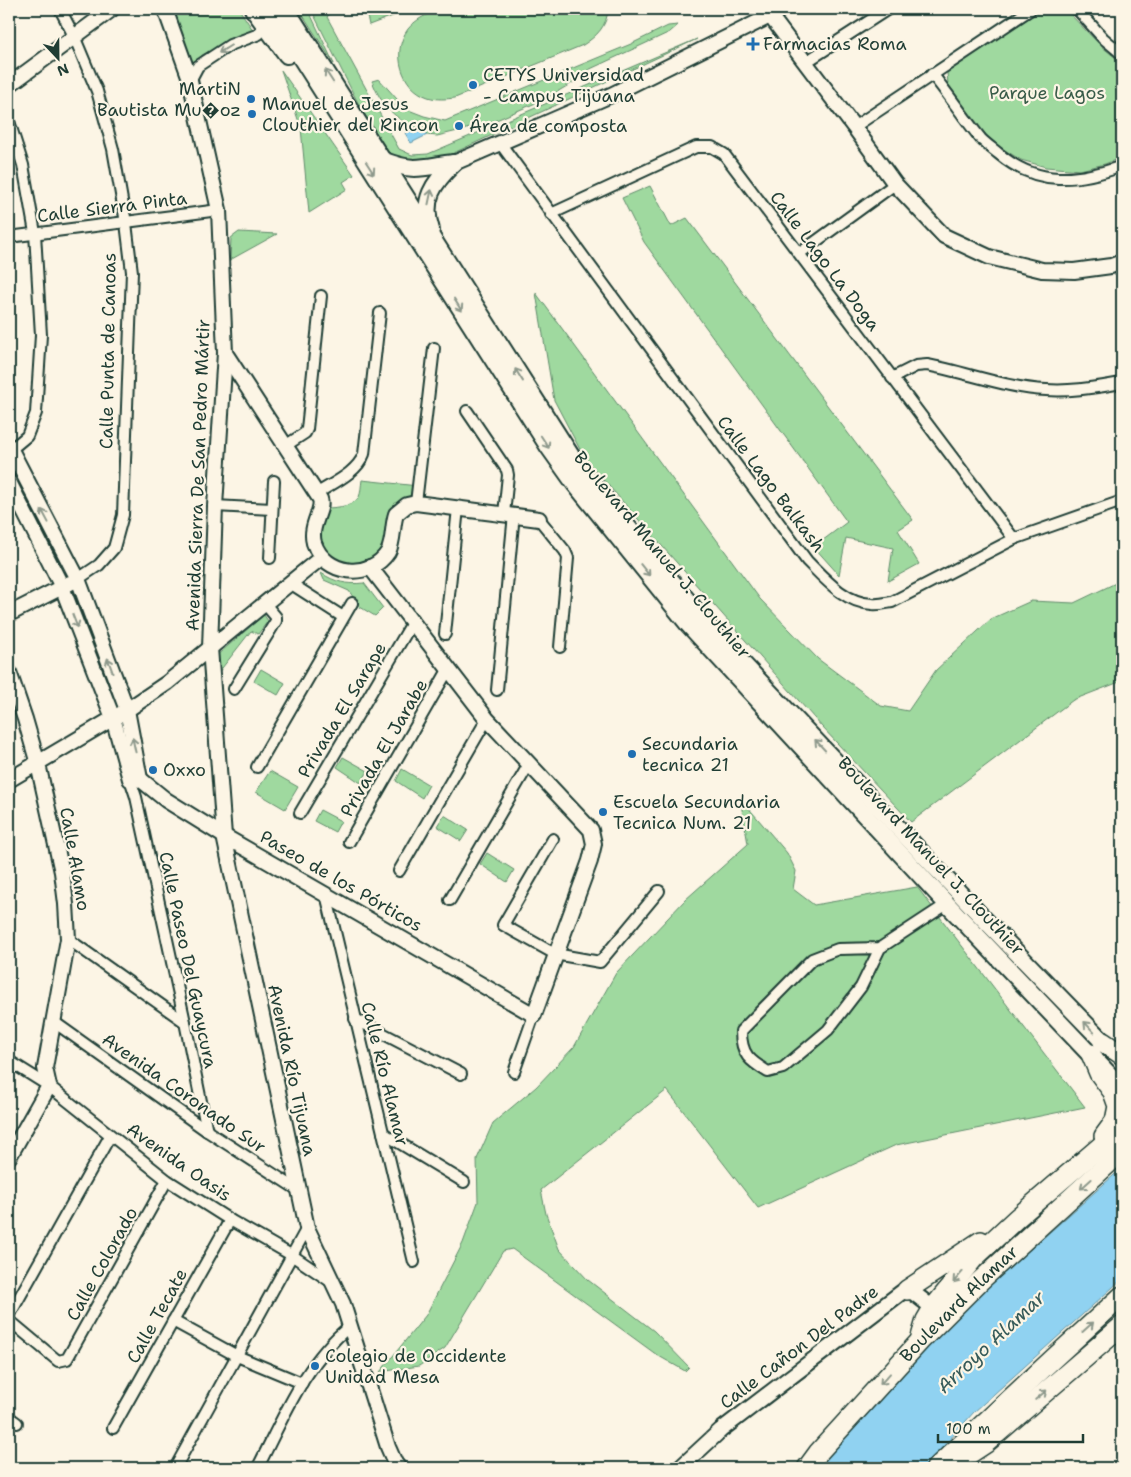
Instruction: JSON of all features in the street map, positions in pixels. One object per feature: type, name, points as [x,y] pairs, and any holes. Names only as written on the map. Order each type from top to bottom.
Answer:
[{"type":"highway","points":[[1100,1148],[1103,1139],[1115,1121],[1118,1106],[1113,1092],[1100,1073],[1097,1048],[1122,1054]]},
{"type":"highway","points":[[939,1312],[974,1258],[1122,1128]]},
{"type":"highway","name":"Boulevard Alamar","points":[[806,1468],[920,1341],[939,1312],[980,1281],[1122,1151]]},
{"type":"highway","points":[[907,1290],[1018,1218]]},
{"type":"highway","points":[[936,1468],[1122,1296]]},
{"type":"highway","points":[[948,1468],[986,1443],[1122,1326]]},
{"type":"main road","name":"Boulevard Manuel J. Clouthier","points":[[253,9],[267,16],[354,142],[548,446],[575,484],[688,624],[947,904],[1097,1048],[1122,1063]]},
{"type":"main road","name":"Boulevard Manuel J. Clouthier","points":[[286,9],[575,462],[714,632],[984,919],[1097,1048],[1122,1088]]},
{"type":"main road","points":[[382,160],[401,167],[414,169],[454,163]]},
{"type":"main road","points":[[434,240],[428,216],[430,193],[441,175],[454,163]]},
{"type":"street","name":"Calle Punta de Canoas","points":[[9,614],[78,579],[99,564],[114,548],[123,515],[132,272],[126,223],[113,149],[97,92],[74,36],[60,9]]},
{"type":"street","points":[[9,85],[112,9]]},
{"type":"street","name":"Avenida Sierra De San Pedro Mártir","points":[[9,780],[127,710],[167,683],[210,648],[215,506],[225,353],[219,210],[190,81],[165,9]]},
{"type":"street","points":[[806,62],[888,9]]},
{"type":"street","points":[[854,126],[1032,9]]},
{"type":"street","points":[[1077,9],[1103,38],[1122,54]]},
{"type":"street","points":[[454,163],[610,95],[772,11],[806,62],[895,184],[944,236],[989,257],[1042,270],[1074,271],[1111,266],[1122,262]]},
{"type":"street","points":[[190,81],[198,66],[230,45],[259,34],[267,16]]},
{"type":"street","points":[[932,74],[982,140],[1011,164],[1037,175],[1068,179],[1099,174],[1122,166]]},
{"type":"street","points":[[9,121],[23,165],[35,233],[41,335],[36,413],[27,436],[9,449],[78,579],[127,710],[135,779]]},
{"type":"street","name":"Calle Lago Balkash","points":[[500,143],[807,562],[840,592],[855,600],[872,604],[892,602],[1014,539],[1122,501]]},
{"type":"street","name":"Calle Lago La Doga","points":[[551,214],[696,147],[712,146],[724,154],[1014,539]]},
{"type":"street","points":[[800,253],[895,184]]},
{"type":"street","name":"Calle Sierra Pinta","points":[[9,237],[219,210]]},
{"type":"street","points":[[285,446],[308,429],[321,296]]},
{"type":"street","points":[[316,494],[358,466],[364,454],[380,313]]},
{"type":"street","points":[[416,503],[434,348]]},
{"type":"street","points":[[225,353],[321,503],[313,530],[314,543],[322,557],[330,565],[342,570],[356,571],[370,567],[380,561],[388,551],[396,514],[408,505],[416,503],[539,518],[565,551],[568,558],[560,647]]},
{"type":"street","points":[[892,378],[916,366],[927,365],[1012,385],[1045,390],[1077,390],[1122,384]]},
{"type":"street","points":[[467,412],[507,470],[508,475],[509,514],[497,690]]},
{"type":"street","points":[[270,558],[274,480]]},
{"type":"street","points":[[9,482],[14,506],[62,587],[135,779]]},
{"type":"street","points":[[215,506],[272,509]]},
{"type":"street","points":[[445,634],[458,508]]},
{"type":"street","points":[[210,648],[322,557]]},
{"type":"street","points":[[370,567],[487,719],[587,824],[594,837],[590,861],[514,1072]]},
{"type":"street","points":[[290,583],[343,617]]},
{"type":"street","points":[[256,767],[352,603]]},
{"type":"street","points":[[234,689],[276,621],[276,617],[265,604]]},
{"type":"street","name":"Privada El Sarape","points":[[300,813],[412,623]]},
{"type":"street","name":"Avenida Río Tijuana","points":[[210,648],[224,836],[307,1228]]},
{"type":"street","name":"Privada El Jarabe","points":[[349,842],[448,670]]},
{"type":"street","name":"Calle Alamo","points":[[9,672],[38,764],[62,872],[66,904],[68,939],[45,1068],[49,1086]]},
{"type":"street","points":[[399,871],[487,719]]},
{"type":"street","points":[[450,900],[529,764]]},
{"type":"street","name":"Paseo de los Pórticos","points":[[135,779],[224,836],[534,1015]]},
{"type":"street","name":"Calle Paseo Del Guaycura","points":[[135,779],[136,797],[207,1131]]},
{"type":"street","points":[[553,839],[503,925],[555,954],[600,962],[658,891]]},
{"type":"street","name":"Calle Río Alamar","points":[[326,894],[414,1262]]},
{"type":"street","points":[[880,948],[838,949],[812,959],[741,1031],[741,1046],[751,1061],[768,1072],[783,1068],[828,1030],[861,987],[880,948],[947,904]]},
{"type":"street","points":[[68,939],[185,1022]]},
{"type":"street","points":[[356,1020],[461,1074]]},
{"type":"street","name":"Avenida Coronado Sur","points":[[54,1022],[207,1131],[298,1190]]},
{"type":"street","name":"Avenida Oasis","points":[[9,1061],[49,1086],[167,1180],[230,1220],[293,1256],[335,1285]]},
{"type":"street","points":[[9,1157],[49,1086]]},
{"type":"street","points":[[383,1133],[464,1182]]},
{"type":"street","points":[[9,1318],[110,1136]]},
{"type":"street","name":"Calle Colorado","points":[[9,1318],[58,1361],[63,1361],[70,1355],[167,1180]]},
{"type":"street","name":"Calle Tecate","points":[[113,1428],[230,1220]]},
{"type":"street","points":[[175,1468],[307,1228]]},
{"type":"street","points":[[307,1228],[335,1285],[388,1446],[399,1468]]},
{"type":"street","name":"Calle Cañon Del Padre","points":[[680,1468],[721,1430],[759,1400],[907,1290],[939,1312]]},
{"type":"street","points":[[173,1321],[237,1356],[302,1382]]},
{"type":"street","points":[[258,1467],[302,1382],[330,1345],[350,1326]]},
{"type":"green space","points":[[170,9],[239,9],[253,30],[202,55],[192,67]]},
{"type":"green space","points":[[299,9],[308,9],[334,64]]},
{"type":"green space","points":[[311,9],[334,9],[327,17],[399,149],[412,155],[428,154],[697,39],[428,165],[391,156],[388,152],[359,105]]},
{"type":"green space","points":[[371,9],[411,9],[369,25],[367,16]]},
{"type":"green space","points":[[441,9],[608,9],[606,21],[600,30],[583,45],[455,98],[435,99],[419,92],[405,78],[400,58],[400,48],[403,38],[411,25],[419,19]]},
{"type":"green space","name":"Parque Lagos","points":[[1043,9],[1065,9],[1101,46],[1122,63],[1122,157],[1105,164],[1080,170],[1046,167],[1021,160],[998,146],[987,136],[948,84],[947,73]]},
{"type":"green space","points":[[678,25],[670,32],[586,71],[584,76],[545,99],[487,124],[437,136],[427,135],[421,125],[412,129],[398,118],[384,103],[372,81],[379,79],[406,109],[445,121],[631,44],[668,26]]},
{"type":"green space","points":[[281,70],[354,175],[343,182],[347,189],[309,213],[301,128]]},
{"type":"green space","points":[[650,186],[671,226],[687,218],[913,520],[898,530],[919,564],[888,581],[893,548],[846,538],[839,575],[814,547],[847,522],[644,242],[622,198]]},
{"type":"green space","points":[[239,232],[277,234],[230,260],[231,238]]},
{"type":"green space","points":[[536,293],[760,599],[818,659],[881,706],[908,711],[936,670],[991,619],[1031,601],[1074,603],[1122,580],[1122,681],[1073,700],[911,822],[822,727],[585,459],[554,400]]},
{"type":"green space","points":[[362,480],[418,486],[416,503],[401,510],[391,545],[356,571],[322,557],[315,520],[320,508],[341,507],[356,501],[360,495]]},
{"type":"green space","points":[[321,573],[341,582],[352,584],[364,583],[383,608],[375,616],[360,607],[349,591],[324,580]]},
{"type":"green space","points":[[264,615],[268,621],[258,634],[251,631],[215,677],[216,656]]},
{"type":"green space","points":[[261,669],[285,683],[278,695],[254,681]]},
{"type":"green space","points":[[343,757],[368,771],[361,783],[337,767]]},
{"type":"green space","points":[[402,769],[429,785],[422,798],[396,781]]},
{"type":"green space","points":[[270,771],[298,787],[285,809],[256,792]]},
{"type":"green space","points":[[740,798],[787,853],[796,871],[793,889],[814,905],[917,887],[1085,1107],[896,1145],[758,1208],[667,1090],[541,1190],[546,1214],[559,1249],[588,1280],[654,1331],[689,1367],[685,1371],[657,1355],[512,1249],[503,1251],[445,1348],[419,1366],[380,1372],[426,1315],[463,1243],[478,1202],[477,1159],[493,1123],[536,1087],[574,1047],[616,973],[685,900],[748,844]]},
{"type":"green space","points":[[320,810],[341,821],[335,832],[314,821]]},
{"type":"green space","points":[[444,815],[468,830],[461,841],[437,826]]},
{"type":"green space","points":[[487,853],[514,870],[507,882],[480,864]]},
{"type":"water","points":[[421,125],[427,135],[411,143],[405,133]]},
{"type":"water","name":"Arroyo Alamar","points":[[1122,1168],[1122,1279],[974,1412],[924,1468],[818,1468],[872,1405],[962,1310]]},
{"type":"place","name":"Farmacias Roma","points":[[753,44]]},
{"type":"place","name":"CETYS Universidad - Campus Tijuana","points":[[473,85]]},
{"type":"place","name":"MartiN Bautista Mu�oz","points":[[251,99]]},
{"type":"place","name":"Manuel de Jesus Clouthier del Rincon","points":[[252,114]]},
{"type":"place","name":"Área de composta","points":[[459,126]]},
{"type":"place","name":"Secundaria tecnica 21","points":[[632,754]]},
{"type":"place","name":"Oxxo","points":[[153,770]]},
{"type":"place","name":"Escuela Secundaria Tecnica Num. 21","points":[[603,812]]},
{"type":"place","name":"Colegio de Occidente Unidad Mesa","points":[[315,1366]]}]
